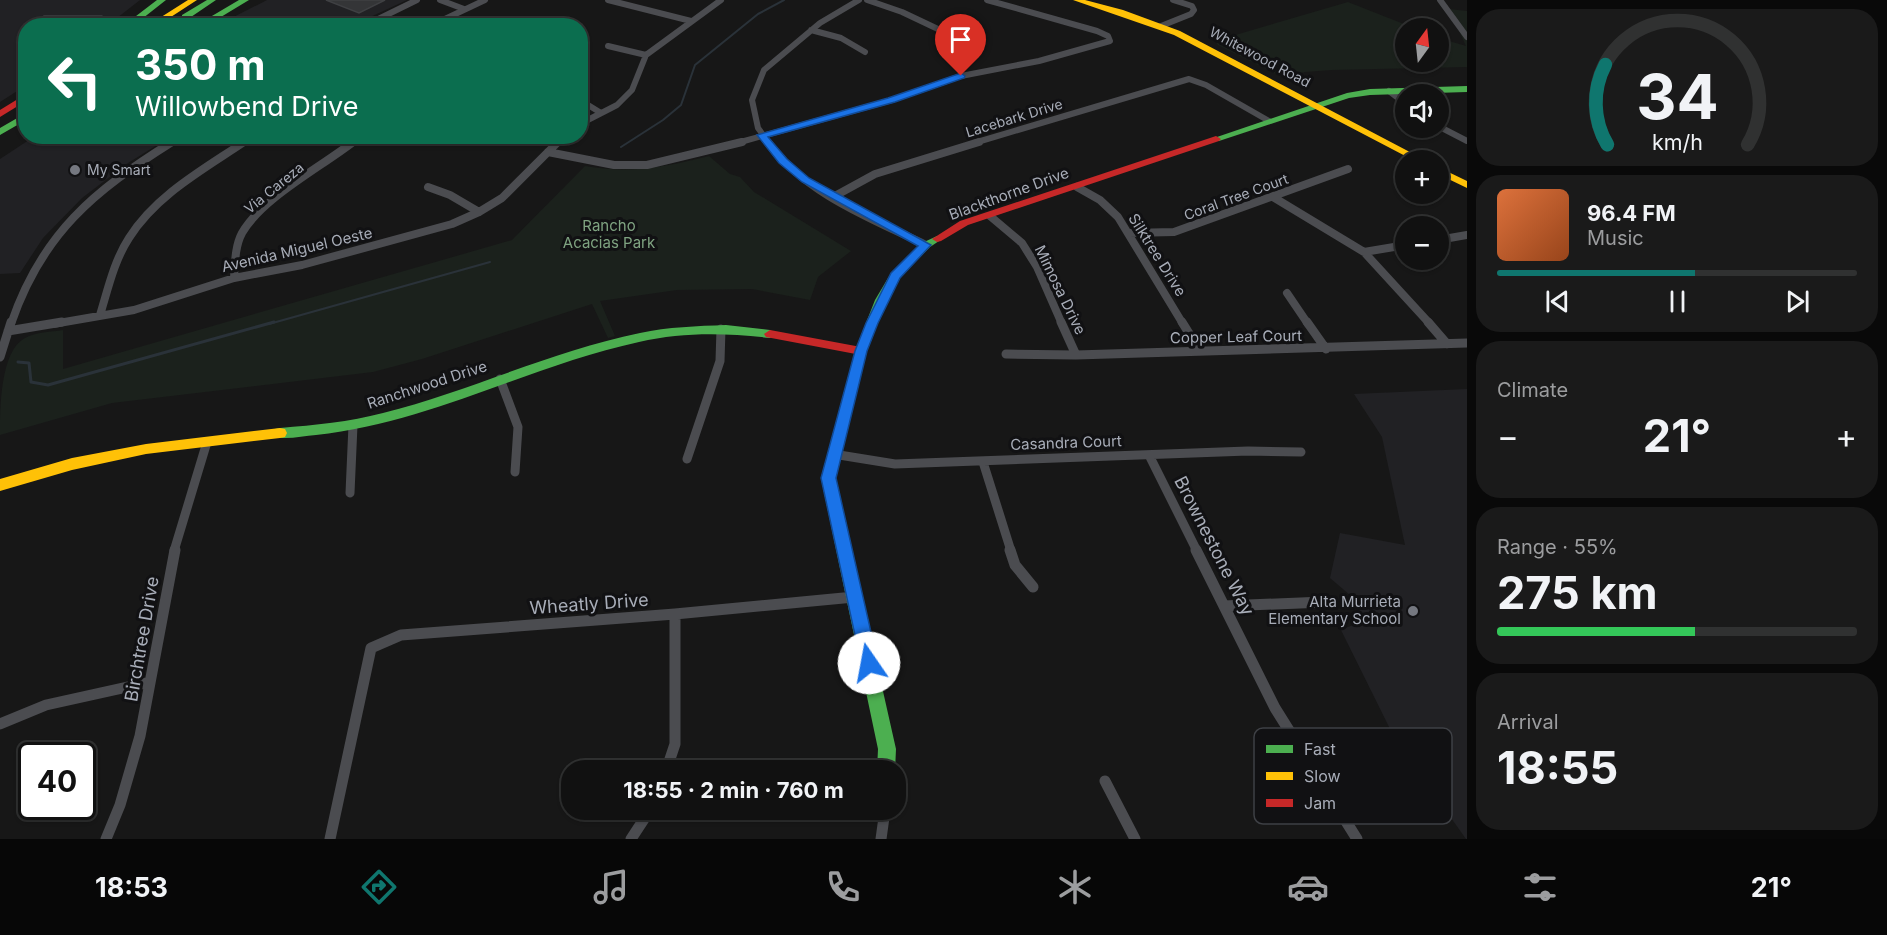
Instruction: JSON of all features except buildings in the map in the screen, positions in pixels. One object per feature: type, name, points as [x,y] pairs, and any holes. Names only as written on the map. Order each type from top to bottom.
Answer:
[{"type":"main road","points":[[138,18],[162,0]]},
{"type":"main road","points":[[164,18],[193,0]]},
{"type":"main road","points":[[184,18],[212,0]]},
{"type":"main road","points":[[213,18],[245,0]]},
{"type":"main road","name":"Whitewood Road","points":[[1077,0],[1161,26],[1401,150]]},
{"type":"main road","name":"Blackthorne Drive","points":[[886,760],[887,749],[828,478],[861,351],[881,300],[895,276],[926,245],[964,223],[1269,121],[1347,96],[1389,91],[1467,89]]},
{"type":"main road","points":[[0,116],[18,103]]},
{"type":"main road","points":[[0,116],[18,106]]},
{"type":"main road","points":[[0,132],[18,121]]},
{"type":"main road","points":[[0,138],[18,128]]},
{"type":"main road","points":[[1449,176],[1467,185]]},
{"type":"main road","name":"Ranchwood Drive","points":[[0,485],[72,464],[146,448],[353,425],[433,404],[587,350],[636,337],[680,331],[721,329],[765,333],[861,351]]},
{"type":"street","points":[[380,18],[417,0]]},
{"type":"street","points":[[440,0],[464,9]]},
{"type":"street","points":[[446,18],[485,0]]},
{"type":"street","points":[[608,0],[691,21]]},
{"type":"street","points":[[588,120],[617,105],[632,90],[646,55],[721,0]]},
{"type":"street","points":[[860,0],[811,30],[765,68],[754,99],[754,121],[783,161],[805,180],[926,245]]},
{"type":"street","points":[[867,0],[902,12],[940,30]]},
{"type":"street","points":[[548,152],[614,165],[647,165],[720,148],[892,100],[961,76],[1039,61],[1110,41],[1108,36],[987,0]]},
{"type":"street","points":[[1161,26],[1191,14],[1194,10],[1192,6],[1173,0]]},
{"type":"street","points":[[1440,0],[1467,37]]},
{"type":"street","points":[[811,30],[841,38],[865,52]]},
{"type":"street","points":[[608,46],[646,55]]},
{"type":"street","name":"Lacebark Drive","points":[[833,197],[875,174],[908,162],[1189,79],[1206,85],[1269,121]]},
{"type":"street","points":[[1389,91],[1395,96]]},
{"type":"street","points":[[588,105],[601,113]]},
{"type":"street","points":[[1449,132],[1467,141]]},
{"type":"street","points":[[0,357],[30,276],[41,256],[79,210],[143,160],[168,144]]},
{"type":"street","points":[[100,315],[118,256],[143,219],[168,195],[241,144]]},
{"type":"street","name":"Via Careza","points":[[234,278],[235,254],[243,231],[265,207],[349,144]]},
{"type":"street","name":"Avenida Miguel Oeste","points":[[8,331],[134,310],[234,278],[302,265],[417,235],[479,212],[502,198],[556,144]]},
{"type":"street","name":"Coral Tree Court","points":[[1129,233],[1174,232],[1348,169]]},
{"type":"street","points":[[428,187],[450,195],[479,212]]},
{"type":"street","name":"Silktree Drive","points":[[1077,187],[1100,200],[1118,217],[1200,351]]},
{"type":"street","points":[[1273,197],[1364,252],[1403,292],[1447,344]]},
{"type":"street","name":"Mimosa Drive","points":[[990,216],[1022,243],[1037,267],[1076,355]]},
{"type":"street","points":[[1449,238],[1467,235]]},
{"type":"street","points":[[1364,252],[1395,247]]},
{"type":"street","points":[[1287,293],[1326,349]]},
{"type":"street","points":[[687,459],[720,361],[721,329]]},
{"type":"street","name":"Copper Leaf Court","points":[[1006,354],[1076,355],[1467,343]]},
{"type":"street","points":[[500,379],[518,427],[515,472]]},
{"type":"street","points":[[350,493],[353,425]]},
{"type":"street","name":"Birchtree Drive","points":[[105,839],[117,815],[142,735],[173,557],[207,442]]},
{"type":"street","name":"Casandra Court","points":[[833,454],[895,464],[1248,451],[1300,452]]},
{"type":"street","name":"Brownestone Way","points":[[1149,455],[1275,708],[1288,728]]},
{"type":"street","points":[[983,462],[1015,565],[1033,587]]},
{"type":"street","name":"Wheatly Drive","points":[[330,839],[371,648],[401,635],[675,614],[854,597]]},
{"type":"street","points":[[1224,606],[1324,602]]},
{"type":"street","points":[[670,760],[675,744],[675,614]]},
{"type":"street","points":[[0,723],[46,705],[150,682]]},
{"type":"street","points":[[1105,781],[1135,839]]},
{"type":"street","points":[[632,839],[644,820]]},
{"type":"street","points":[[881,839],[884,820]]},
{"type":"street","name":"Brownestone Way","points":[[1348,824],[1357,839]]},
{"type":"shaded area","points":[[0,0],[140,0],[117,18],[18,18],[18,90],[0,102]]},
{"type":"shaded area","points":[[267,0],[407,0],[368,18],[232,18]]},
{"type":"shaded area","points":[[23,144],[159,144],[128,163],[82,198],[43,238],[20,273],[0,274],[0,159]]},
{"type":"shaded area","name":"Alta Murrieta Elementary School","points":[[1467,389],[1467,839],[1452,819],[1452,728],[1390,728],[1341,630],[1360,622],[1357,601],[1330,578],[1340,533],[1405,545],[1382,437],[1354,394]]},
{"type":"green space","points":[[1348,2],[1395,21],[1395,69],[1305,72],[1284,78],[1218,45],[1215,41]]},
{"type":"green space","points":[[1449,9],[1467,11],[1467,67],[1449,67],[1449,41],[1466,46]]},
{"type":"green space","name":"Rancho Acacias Park","points":[[709,156],[730,174],[740,177],[754,192],[851,251],[818,277],[810,300],[752,289],[677,290],[600,301],[615,336],[608,338],[592,304],[422,359],[373,372],[112,403],[0,435],[1,396],[6,368],[17,345],[29,336],[63,330],[63,369],[512,240],[585,166],[617,169],[647,168]]},
{"type":"waterway","points":[[621,147],[663,120],[681,105],[695,65],[758,14],[784,0]]},
{"type":"waterway","points":[[269,324],[490,262]]},
{"type":"waterway","points":[[18,362],[29,363],[31,382],[48,385],[274,322]]},
{"type":"traffic: fast","points":[[138,18],[162,0]]},
{"type":"traffic: fast","points":[[185,17],[212,0]]},
{"type":"traffic: fast","points":[[213,18],[245,0]]},
{"type":"traffic: fast","points":[[1216,139],[1347,96],[1370,92],[1467,89]]},
{"type":"traffic: fast","points":[[0,132],[18,121]]},
{"type":"traffic: fast","points":[[886,760],[887,749],[828,478],[861,351],[881,300],[895,276],[926,245],[937,239]]},
{"type":"traffic: fast","points":[[280,433],[343,426],[392,416],[598,348],[640,338],[682,331],[726,329],[770,334]]},
{"type":"traffic: slow","points":[[164,18],[193,0]]},
{"type":"traffic: slow","points":[[1077,0],[1120,12],[1177,33],[1401,150]]},
{"type":"traffic: slow","points":[[1449,176],[1467,185]]},
{"type":"traffic: slow","points":[[0,485],[72,464],[146,449],[280,433]]},
{"type":"traffic: jam","points":[[0,114],[18,102]]},
{"type":"traffic: jam","points":[[937,239],[964,223],[1216,139]]},
{"type":"traffic: jam","points":[[770,334],[861,351]]},
{"type":"place","name":"My Smart","points":[[75,170]]},
{"type":"place","name":"Alta Murrieta Elementary School","points":[[1413,611]]},
{"type":"route","points":[[869,663],[828,478],[861,351],[881,300],[895,276],[926,245],[805,180],[783,161],[762,135],[892,100],[961,76]]}]
